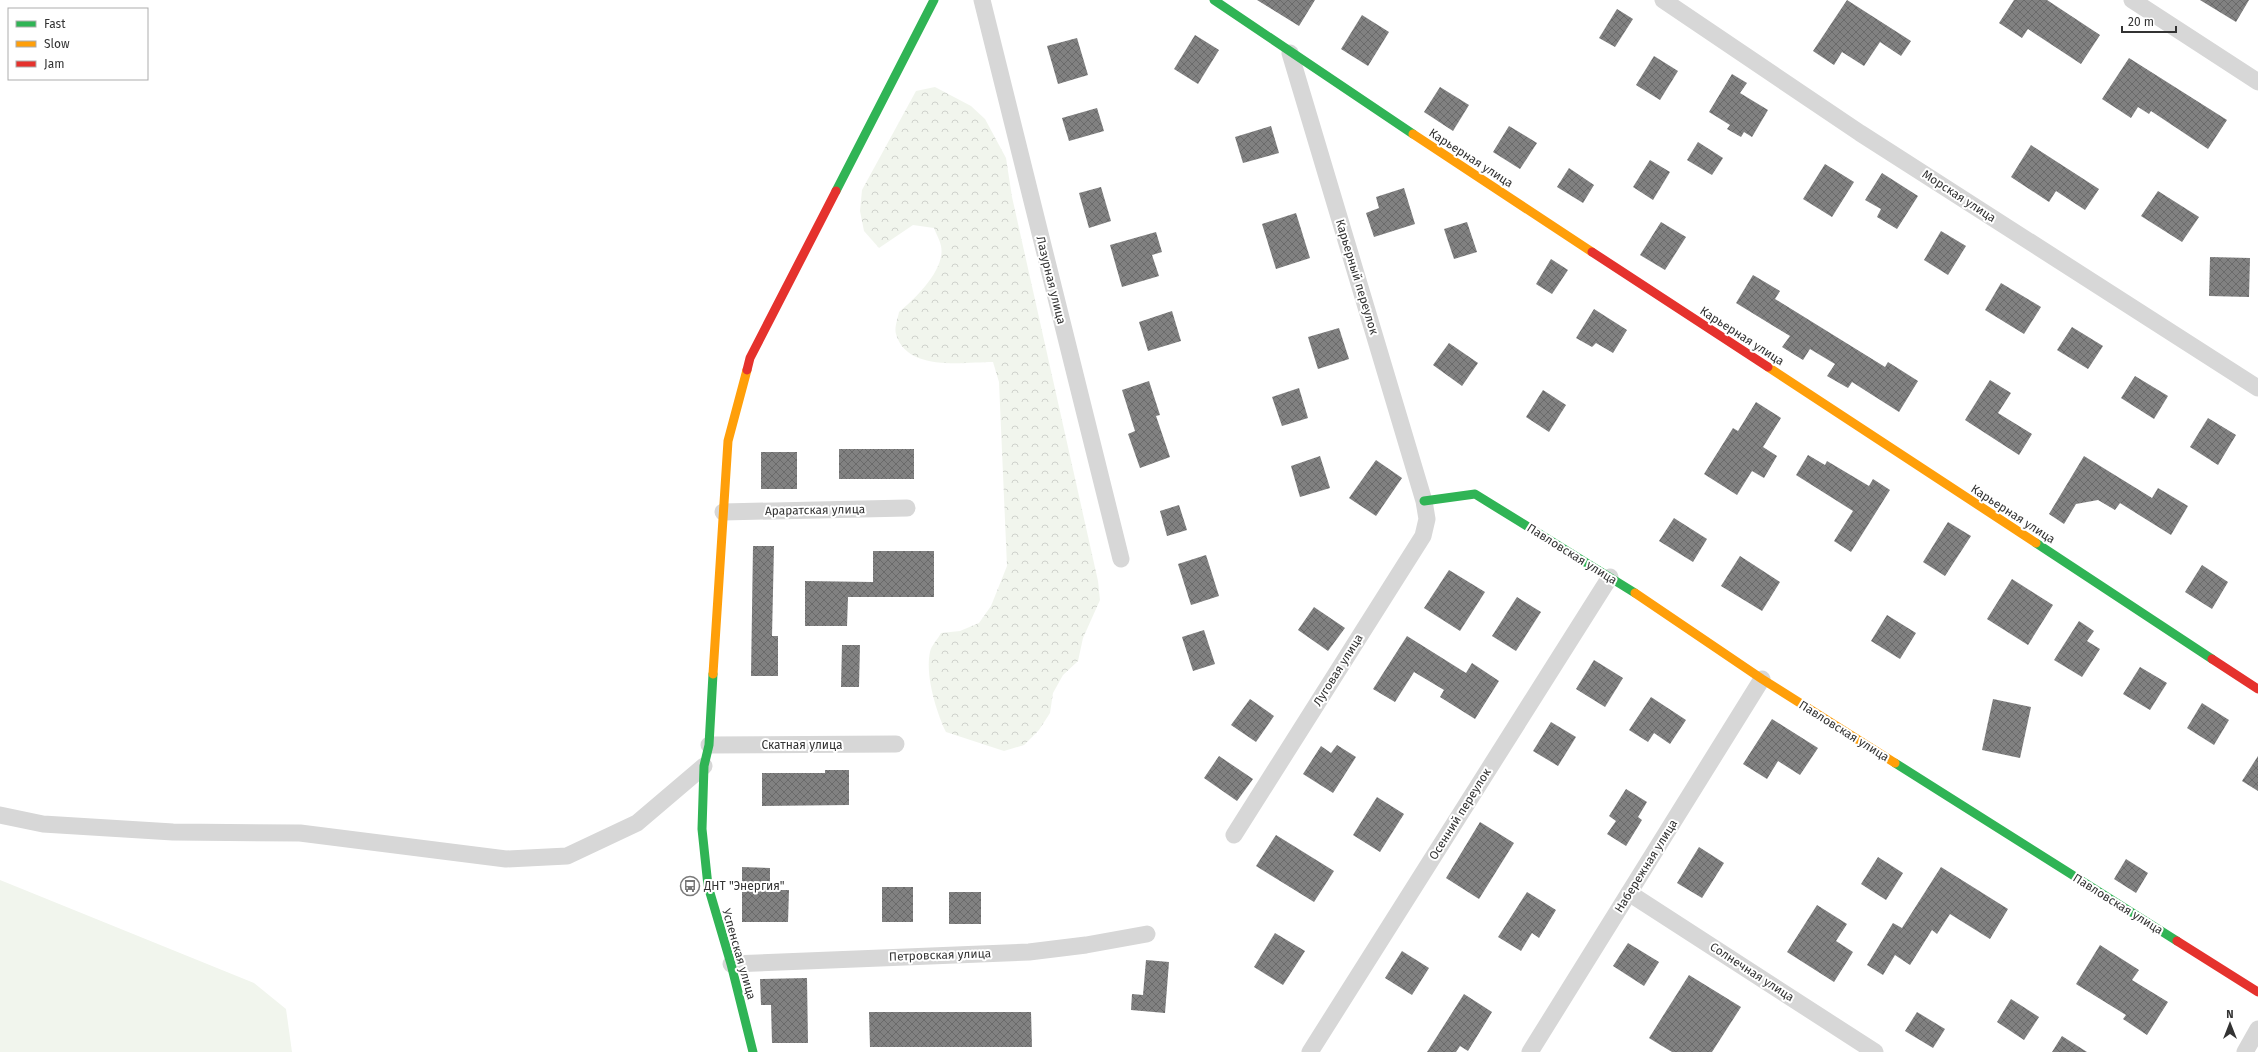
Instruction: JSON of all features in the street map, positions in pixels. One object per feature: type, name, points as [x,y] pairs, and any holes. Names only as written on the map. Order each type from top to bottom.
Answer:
[{"type":"street","name":"Успенская улица","points":[[753,1052],[731,964],[708,886],[702,829],[704,766],[709,745],[728,441],[750,358],[934,0]]},
{"type":"street","name":"Лазурная улица","points":[[982,0],[1121,559]]},
{"type":"street","name":"Карьерная улица","points":[[1214,0],[1290,53],[2258,689]]},
{"type":"street","name":"Морская улица","points":[[1663,0],[1860,133],[2258,388]]},
{"type":"street","points":[[2132,0],[2258,82]]},
{"type":"street","name":"Карьерный переулок","points":[[1290,53],[1424,500]]},
{"type":"street","name":"Павловская улица","points":[[1424,500],[1475,494],[1610,577],[1762,679],[2258,992]]},
{"type":"street","name":"Луговая улица","points":[[1234,835],[1423,536],[1427,519],[1424,500]]},
{"type":"street","name":"Араратская улица","points":[[723,512],[907,508]]},
{"type":"street","name":"Осенний переулок","points":[[1310,1052],[1610,577]]},
{"type":"street","name":"Набережная улица","points":[[1530,1052],[1762,679]]},
{"type":"street","name":"Скатная улица","points":[[709,745],[896,744]]},
{"type":"street","points":[[0,815],[44,824],[173,832],[300,833],[506,859],[567,856],[637,823],[704,766]]},
{"type":"street","name":"Солнечная улица","points":[[1629,893],[1875,1052]]},
{"type":"street","name":"Петровская улица","points":[[731,964],[1029,952],[1086,945],[1147,934]]},
{"type":"street","points":[[2245,1052],[2258,1029]]},
{"type":"green space","points":[[935,87],[971,106],[985,119],[1006,158],[1012,197],[1098,581],[1100,600],[1083,638],[1078,661],[1063,675],[1053,693],[1050,713],[1039,730],[1024,745],[1004,751],[946,732],[935,704],[929,671],[931,650],[941,633],[960,631],[979,623],[991,606],[1007,566],[999,382],[993,362],[952,363],[923,360],[911,354],[902,346],[896,334],[899,312],[921,291],[934,274],[939,264],[941,246],[934,228],[913,225],[879,248],[864,231],[860,211],[862,190],[916,91]]},
{"type":"green space","points":[[0,880],[254,983],[286,1009],[292,1052],[0,1052]]},
{"type":"building","points":[[1257,0],[1315,0],[1299,26]]},
{"type":"building","points":[[1847,0],[1911,41],[1901,56],[1880,42],[1864,66],[1842,52],[1834,65],[1813,51]]},
{"type":"building","points":[[2014,0],[2047,0],[2100,35],[2081,64],[2028,29],[2022,38],[1999,23]]},
{"type":"building","points":[[2200,0],[2249,0],[2236,22]]},
{"type":"building","points":[[1617,9],[1633,19],[1615,47],[1599,38]]},
{"type":"building","points":[[1362,15],[1389,32],[1368,66],[1341,49]]},
{"type":"building","points":[[1195,35],[1219,50],[1198,84],[1174,69]]},
{"type":"building","points":[[1077,38],[1088,75],[1058,84],[1047,46]]},
{"type":"building","points":[[1654,56],[1678,71],[1660,100],[1636,85]]},
{"type":"building","points":[[2129,58],[2227,120],[2208,149],[2151,111],[2149,114],[2138,107],[2131,118],[2102,99]]},
{"type":"building","points":[[1732,74],[1747,83],[1740,93],[1768,110],[1752,137],[1744,132],[1741,137],[1727,129],[1730,125],[1709,112]]},
{"type":"building","points":[[1440,87],[1469,105],[1453,131],[1424,112]]},
{"type":"building","points":[[1097,108],[1104,131],[1069,141],[1062,118]]},
{"type":"building","points":[[1271,126],[1279,153],[1243,163],[1235,137]]},
{"type":"building","points":[[1509,126],[1537,143],[1520,169],[1493,152]]},
{"type":"building","points":[[1698,142],[1723,158],[1712,175],[1687,160]]},
{"type":"building","points":[[2031,145],[2099,189],[2085,210],[2056,191],[2049,202],[2011,177]]},
{"type":"building","points":[[1650,160],[1670,172],[1653,200],[1633,187]]},
{"type":"building","points":[[1825,164],[1854,182],[1832,217],[1803,199]]},
{"type":"building","points":[[1569,168],[1594,185],[1583,203],[1557,187]]},
{"type":"building","points":[[1882,173],[1918,196],[1897,229],[1877,217],[1881,209],[1865,200]]},
{"type":"building","points":[[1101,187],[1111,221],[1089,228],[1079,193]]},
{"type":"building","points":[[1404,188],[1415,224],[1374,237],[1366,213],[1379,208],[1376,197]]},
{"type":"building","points":[[2158,191],[2199,217],[2182,242],[2141,216]]},
{"type":"building","points":[[1296,213],[1310,258],[1276,269],[1262,224]]},
{"type":"building","points":[[1467,222],[1477,252],[1454,259],[1444,229]]},
{"type":"building","points":[[1661,222],[1686,237],[1665,270],[1640,255]]},
{"type":"building","points":[[1941,231],[1966,246],[1948,275],[1924,260]]},
{"type":"building","points":[[1156,232],[1162,252],[1152,255],[1159,276],[1122,287],[1110,245]]},
{"type":"building","points":[[2210,257],[2250,258],[2249,297],[2209,296]]},
{"type":"building","points":[[1551,259],[1568,270],[1552,294],[1536,284]]},
{"type":"building","points":[[1753,275],[1780,291],[1775,299],[1885,367],[1888,362],[1918,381],[1899,412],[1852,382],[1848,388],[1827,376],[1835,364],[1810,349],[1803,360],[1782,347],[1790,336],[1736,303]]},
{"type":"building","points":[[2001,283],[2041,307],[2024,334],[1985,310]]},
{"type":"building","points":[[1594,309],[1627,330],[1613,353],[1596,343],[1592,347],[1576,338]]},
{"type":"building","points":[[1172,311],[1181,341],[1148,351],[1139,322]]},
{"type":"building","points":[[2072,327],[2103,346],[2088,369],[2057,350]]},
{"type":"building","points":[[1339,328],[1349,359],[1318,369],[1308,337]]},
{"type":"building","points":[[1449,343],[1478,363],[1462,386],[1433,365]]},
{"type":"building","points":[[2135,376],[2168,396],[2154,419],[2121,398]]},
{"type":"building","points":[[1990,380],[2011,393],[1998,413],[2032,434],[2019,455],[1965,420]]},
{"type":"building","points":[[1149,381],[1160,415],[1156,416],[1170,457],[1140,468],[1128,434],[1135,431],[1122,390]]},
{"type":"building","points":[[1299,388],[1308,418],[1282,426],[1272,397]]},
{"type":"building","points":[[1543,390],[1566,405],[1549,432],[1526,417]]},
{"type":"building","points":[[1756,402],[1781,418],[1763,447],[1777,456],[1764,478],[1752,471],[1737,495],[1704,474],[1733,428],[1738,431]]},
{"type":"building","points":[[2208,418],[2236,435],[2218,465],[2190,447]]},
{"type":"building","points":[[839,449],[914,449],[914,479],[839,479]]},
{"type":"building","points":[[761,452],[797,452],[797,489],[761,489]]},
{"type":"building","points":[[1808,455],[1825,465],[1827,461],[1869,486],[1873,479],[1890,490],[1851,552],[1834,541],[1853,511],[1796,475]]},
{"type":"building","points":[[1320,456],[1330,488],[1300,497],[1291,466]]},
{"type":"building","points":[[2084,456],[2152,498],[2158,488],[2188,506],[2171,535],[2120,503],[2115,510],[2098,500],[2076,504],[2064,524],[2049,514]]},
{"type":"building","points":[[1376,460],[1402,478],[1376,516],[1349,498]]},
{"type":"building","points":[[1179,505],[1187,530],[1167,536],[1160,511]]},
{"type":"building","points":[[1674,518],[1707,539],[1693,562],[1659,541]]},
{"type":"building","points":[[1948,522],[1971,536],[1945,576],[1923,562]]},
{"type":"building","points":[[753,546],[774,546],[772,636],[778,636],[778,676],[751,676]]},
{"type":"building","points":[[873,551],[934,551],[934,597],[848,597],[847,626],[805,626],[805,581],[873,582]]},
{"type":"building","points":[[1206,555],[1219,596],[1191,605],[1178,564]]},
{"type":"building","points":[[1740,556],[1780,582],[1762,611],[1721,586]]},
{"type":"building","points":[[2202,565],[2228,582],[2212,609],[2185,592]]},
{"type":"building","points":[[1449,570],[1485,592],[1460,631],[1424,608]]},
{"type":"building","points":[[2012,579],[2053,605],[2028,645],[1987,619]]},
{"type":"building","points":[[1517,597],[1541,612],[1516,651],[1492,636]]},
{"type":"building","points":[[1314,607],[1345,628],[1328,651],[1298,630]]},
{"type":"building","points":[[1887,615],[1916,633],[1900,659],[1871,641]]},
{"type":"building","points":[[2079,621],[2094,631],[2087,641],[2100,649],[2082,677],[2054,660]]},
{"type":"building","points":[[1204,630],[1215,664],[1193,671],[1182,637]]},
{"type":"building","points":[[1407,636],[1466,673],[1472,663],[1499,681],[1475,719],[1440,697],[1444,690],[1414,672],[1395,702],[1373,689]]},
{"type":"building","points":[[842,645],[860,645],[859,687],[841,687]]},
{"type":"building","points":[[1594,660],[1623,678],[1605,707],[1576,689]]},
{"type":"building","points":[[2140,667],[2167,683],[2150,710],[2123,694]]},
{"type":"building","points":[[1651,697],[1686,720],[1670,744],[1654,733],[1648,742],[1629,730]]},
{"type":"building","points":[[1250,699],[1274,716],[1256,742],[1231,725]]},
{"type":"building","points":[[1993,699],[2031,707],[2020,758],[1982,750]]},
{"type":"building","points":[[2202,703],[2229,720],[2214,745],[2187,728]]},
{"type":"building","points":[[1772,719],[1818,748],[1800,775],[1778,761],[1767,779],[1743,764]]},
{"type":"building","points":[[1551,722],[1576,737],[1558,766],[1533,751]]},
{"type":"building","points":[[1337,745],[1356,757],[1333,793],[1303,774],[1321,746],[1331,753]]},
{"type":"building","points":[[1219,756],[1253,779],[1237,801],[1204,778]]},
{"type":"building","points":[[2258,756],[2258,791],[2242,781]]},
{"type":"building","points":[[825,770],[849,770],[849,805],[762,806],[762,773],[825,773]]},
{"type":"building","points":[[1626,789],[1647,802],[1638,817],[1642,820],[1626,846],[1607,834],[1616,821],[1609,816]]},
{"type":"building","points":[[1377,797],[1404,814],[1380,852],[1353,835]]},
{"type":"building","points":[[1480,822],[1514,843],[1479,899],[1446,878]]},
{"type":"building","points":[[1276,835],[1334,871],[1314,902],[1256,866]]},
{"type":"building","points":[[1699,847],[1724,863],[1702,898],[1677,883]]},
{"type":"building","points":[[1878,857],[1903,873],[1886,900],[1861,884]]},
{"type":"building","points":[[2126,859],[2148,873],[2136,893],[2114,879]]},
{"type":"building","points":[[742,867],[770,868],[770,890],[789,890],[788,922],[742,922]]},
{"type":"building","points":[[1941,867],[2008,909],[1990,939],[1950,914],[1937,934],[1932,930],[1910,965],[1895,955],[1883,975],[1867,965],[1893,923],[1902,928]]},
{"type":"building","points":[[882,887],[913,887],[913,922],[882,922]]},
{"type":"building","points":[[949,892],[981,892],[981,924],[949,924]]},
{"type":"building","points":[[1527,892],[1556,910],[1539,938],[1532,933],[1521,951],[1498,937]]},
{"type":"building","points":[[1817,905],[1847,924],[1836,941],[1853,952],[1834,982],[1787,952]]},
{"type":"building","points":[[1275,933],[1305,951],[1283,985],[1254,967]]},
{"type":"building","points":[[1628,943],[1659,962],[1644,986],[1613,966]]},
{"type":"building","points":[[2100,945],[2139,970],[2132,980],[2168,1002],[2147,1035],[2123,1019],[2126,1015],[2076,984]]},
{"type":"building","points":[[1402,951],[1429,968],[1412,995],[1385,978]]},
{"type":"building","points":[[1146,960],[1169,962],[1165,1013],[1131,1010],[1132,994],[1143,995]]},
{"type":"building","points":[[1689,975],[1741,1007],[1712,1052],[1672,1052],[1649,1038]]},
{"type":"building","points":[[807,978],[808,1043],[772,1043],[771,1005],[761,1005],[760,979]]},
{"type":"building","points":[[1464,994],[1492,1012],[1468,1051],[1460,1046],[1456,1052],[1427,1052]]},
{"type":"building","points":[[2011,999],[2039,1017],[2024,1040],[1997,1022]]},
{"type":"building","points":[[869,1012],[1031,1012],[1032,1047],[870,1047]]},
{"type":"building","points":[[1917,1012],[1945,1029],[1933,1048],[1905,1031]]},
{"type":"building","points":[[2062,1036],[2087,1052],[2052,1052]]},
{"type":"traffic: fast","points":[[836,191],[934,0]]},
{"type":"traffic: fast","points":[[1214,0],[1413,134]]},
{"type":"traffic: fast","points":[[1424,501],[1475,494],[1635,593]]},
{"type":"traffic: fast","points":[[2036,543],[2212,659]]},
{"type":"traffic: fast","points":[[713,674],[709,745],[704,766],[702,829],[708,886],[731,964],[753,1052]]},
{"type":"traffic: fast","points":[[1895,763],[2177,941]]},
{"type":"traffic: slow","points":[[1413,134],[1592,252]]},
{"type":"traffic: slow","points":[[1768,367],[2036,543]]},
{"type":"traffic: slow","points":[[713,674],[728,441],[747,370]]},
{"type":"traffic: slow","points":[[1635,593],[1762,679],[1895,763]]},
{"type":"traffic: jam","points":[[747,370],[750,358],[836,191]]},
{"type":"traffic: jam","points":[[1592,252],[1768,367]]},
{"type":"traffic: jam","points":[[2212,659],[2258,689]]},
{"type":"traffic: jam","points":[[2177,941],[2258,992]]},
{"type":"place","name":"ДНТ \"Энергия\"","points":[[690,886]]}]
